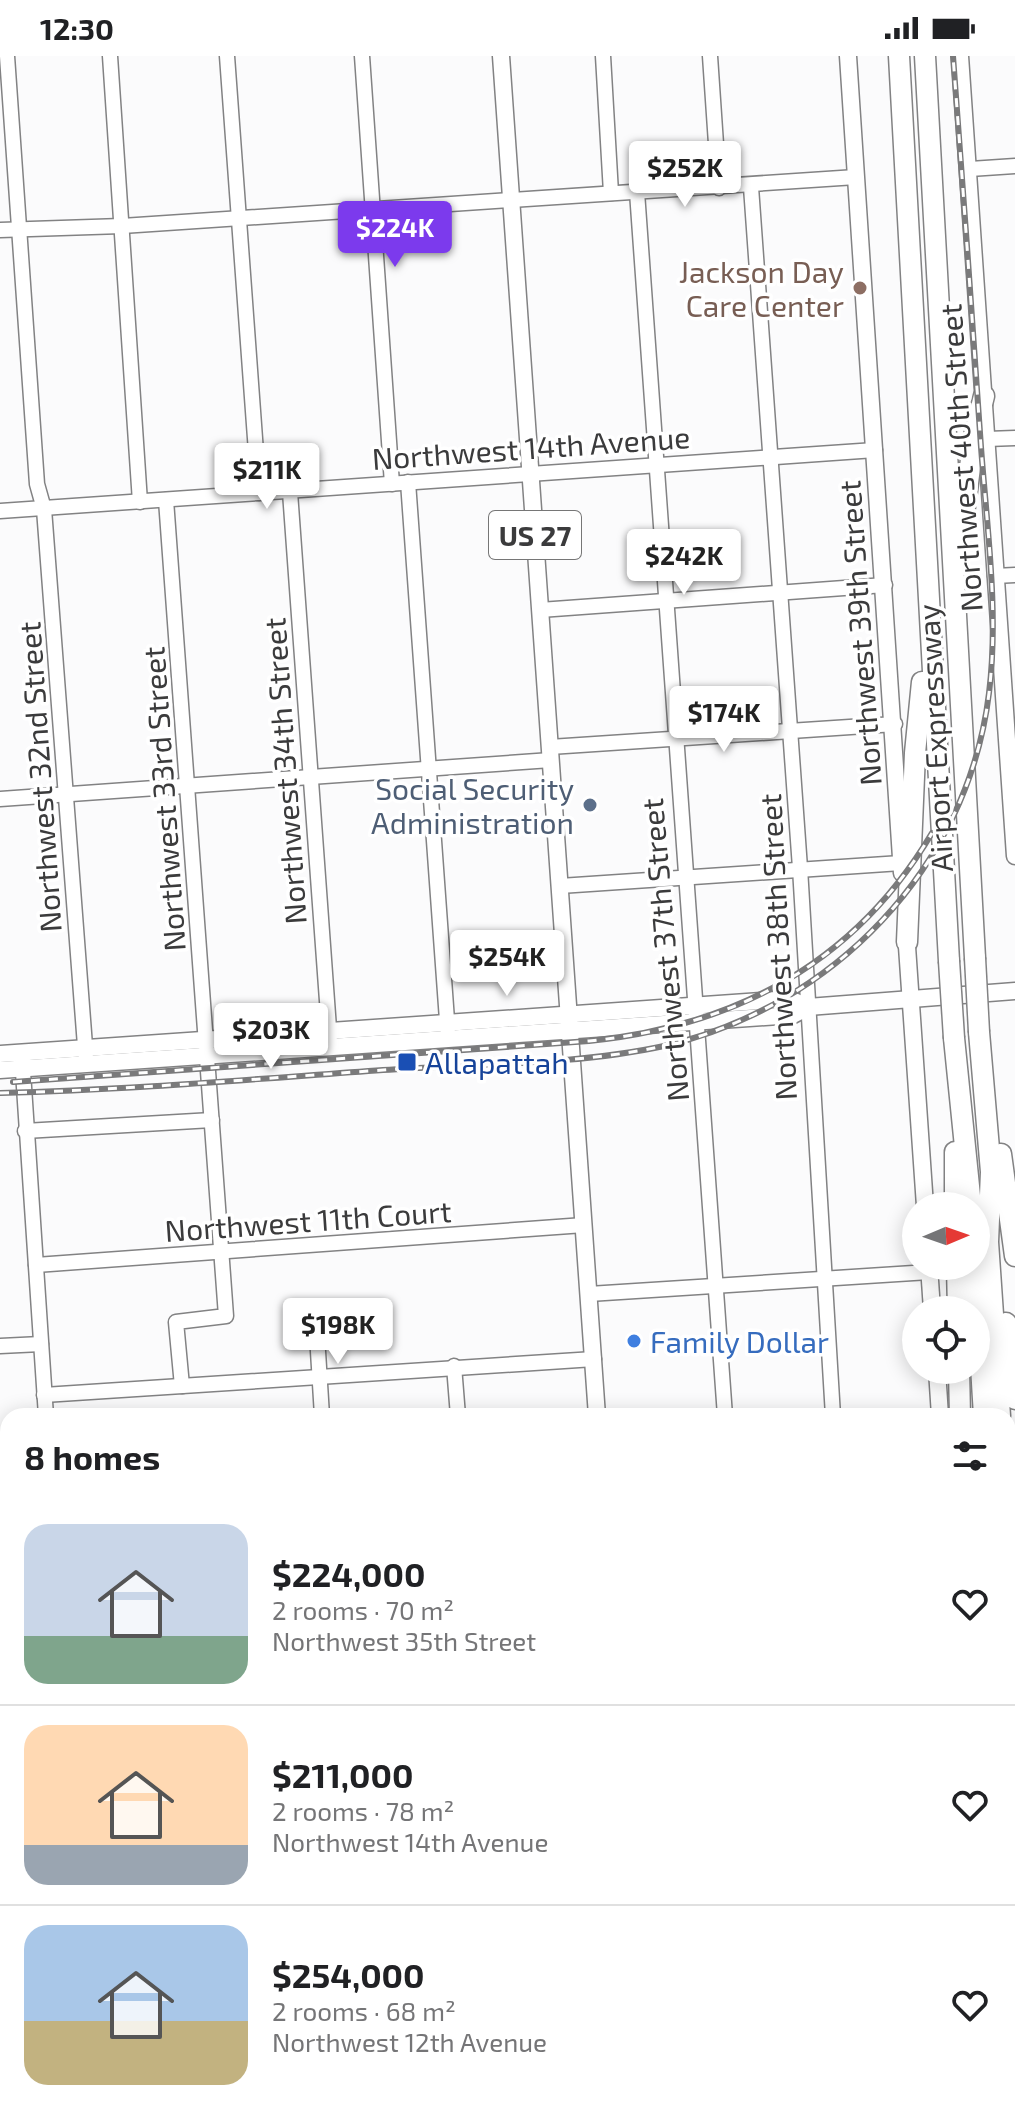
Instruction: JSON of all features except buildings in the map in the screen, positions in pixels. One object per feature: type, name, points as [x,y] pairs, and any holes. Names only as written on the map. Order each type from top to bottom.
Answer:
[{"type":"highway","name":"Airport Expressway","points":[[899,56],[956,1076],[969,1192]]},
{"type":"highway","name":"Airport Expressway","points":[[925,56],[958,606],[979,1032],[991,1172],[988,1242],[999,1408]]},
{"type":"highway","points":[[958,606],[970,461],[984,396]]},
{"type":"highway","points":[[907,942],[917,723],[930,650]]},
{"type":"highway","points":[[955,1192],[956,1076]]},
{"type":"highway","points":[[983,1085],[998,1124],[1015,1256]]},
{"type":"highway","points":[[991,1172],[1015,1399]]},
{"type":"highway","points":[[976,1280],[984,1408]]},
{"type":"highway","points":[[959,1384],[960,1408]]},
{"type":"main road","name":"US 27","points":[[501,56],[597,1408]]},
{"type":"main road","name":"Northwest 39th Street","points":[[848,56],[924,1192]]},
{"type":"main road","name":"Northwest 40th Street","points":[[960,56],[995,576],[1010,716],[1015,853]]},
{"type":"main road","points":[[0,1070],[22,1061],[86,1056],[208,1039],[329,1038],[696,1013],[792,1000],[808,1007],[1015,991]]},
{"type":"main road","points":[[86,1056],[209,1057],[329,1038]]},
{"type":"main road","points":[[0,1054],[22,1061]]},
{"type":"main road","points":[[938,1384],[939,1408]]},
{"type":"street","name":"Northwest 32nd Street","points":[[7,56],[37,484],[44,509],[86,1056]]},
{"type":"street","points":[[110,56],[140,502]]},
{"type":"street","points":[[227,56],[259,493]]},
{"type":"street","points":[[362,56],[392,484]]},
{"type":"street","points":[[603,56],[611,193]]},
{"type":"street","points":[[710,56],[719,188]]},
{"type":"street","points":[[970,169],[1015,166]]},
{"type":"street","points":[[0,230],[122,226],[611,193],[751,187],[856,177]]},
{"type":"street","name":"Northwest 38th Street","points":[[751,187],[800,868],[832,1408]]},
{"type":"street","name":"Northwest 37th Street","points":[[637,192],[724,1408]]},
{"type":"street","points":[[987,439],[1015,438]]},
{"type":"street","name":"Northwest 14th Avenue","points":[[0,511],[875,450]]},
{"type":"street","points":[[408,482],[448,1030]]},
{"type":"street","name":"Northwest 34th Street","points":[[290,492],[329,1038]]},
{"type":"street","name":"Northwest 33rd Street","points":[[166,500],[226,1316],[176,1322],[182,1386]]},
{"type":"street","points":[[995,576],[1015,575]]},
{"type":"street","points":[[540,610],[885,585]]},
{"type":"street","points":[[0,799],[430,769],[674,738],[895,724]]},
{"type":"street","points":[[560,886],[901,863]]},
{"type":"street","points":[[22,1061],[45,1408]]},
{"type":"street","points":[[25,1131],[212,1120]]},
{"type":"street","name":"Northwest 11th Court","points":[[36,1265],[584,1225]]},
{"type":"street","points":[[589,1294],[902,1272]]},
{"type":"street","points":[[316,1319],[321,1408]]},
{"type":"street","points":[[0,1346],[41,1344]]},
{"type":"street","points":[[44,1395],[594,1359]]},
{"type":"street","points":[[454,1366],[457,1408]]},
{"type":"railway","points":[[0,1093],[144,1087],[560,1060],[664,1046],[726,1027],[783,999],[836,963],[882,920],[922,871],[953,816],[976,757],[992,663],[991,570],[953,56]]},
{"type":"railway","points":[[13,1082],[589,1041],[643,1033],[694,1020],[742,1003],[787,980],[829,952],[867,918],[901,879],[932,833]]},
{"type":"place","name":"Jackson Day Care Center","points":[[860,288]]},
{"type":"place","name":"Social Security Administration","points":[[590,805]]},
{"type":"place","name":"Allapattah","points":[[407,1062]]},
{"type":"place","name":"Family Dollar","points":[[634,1341]]}]
